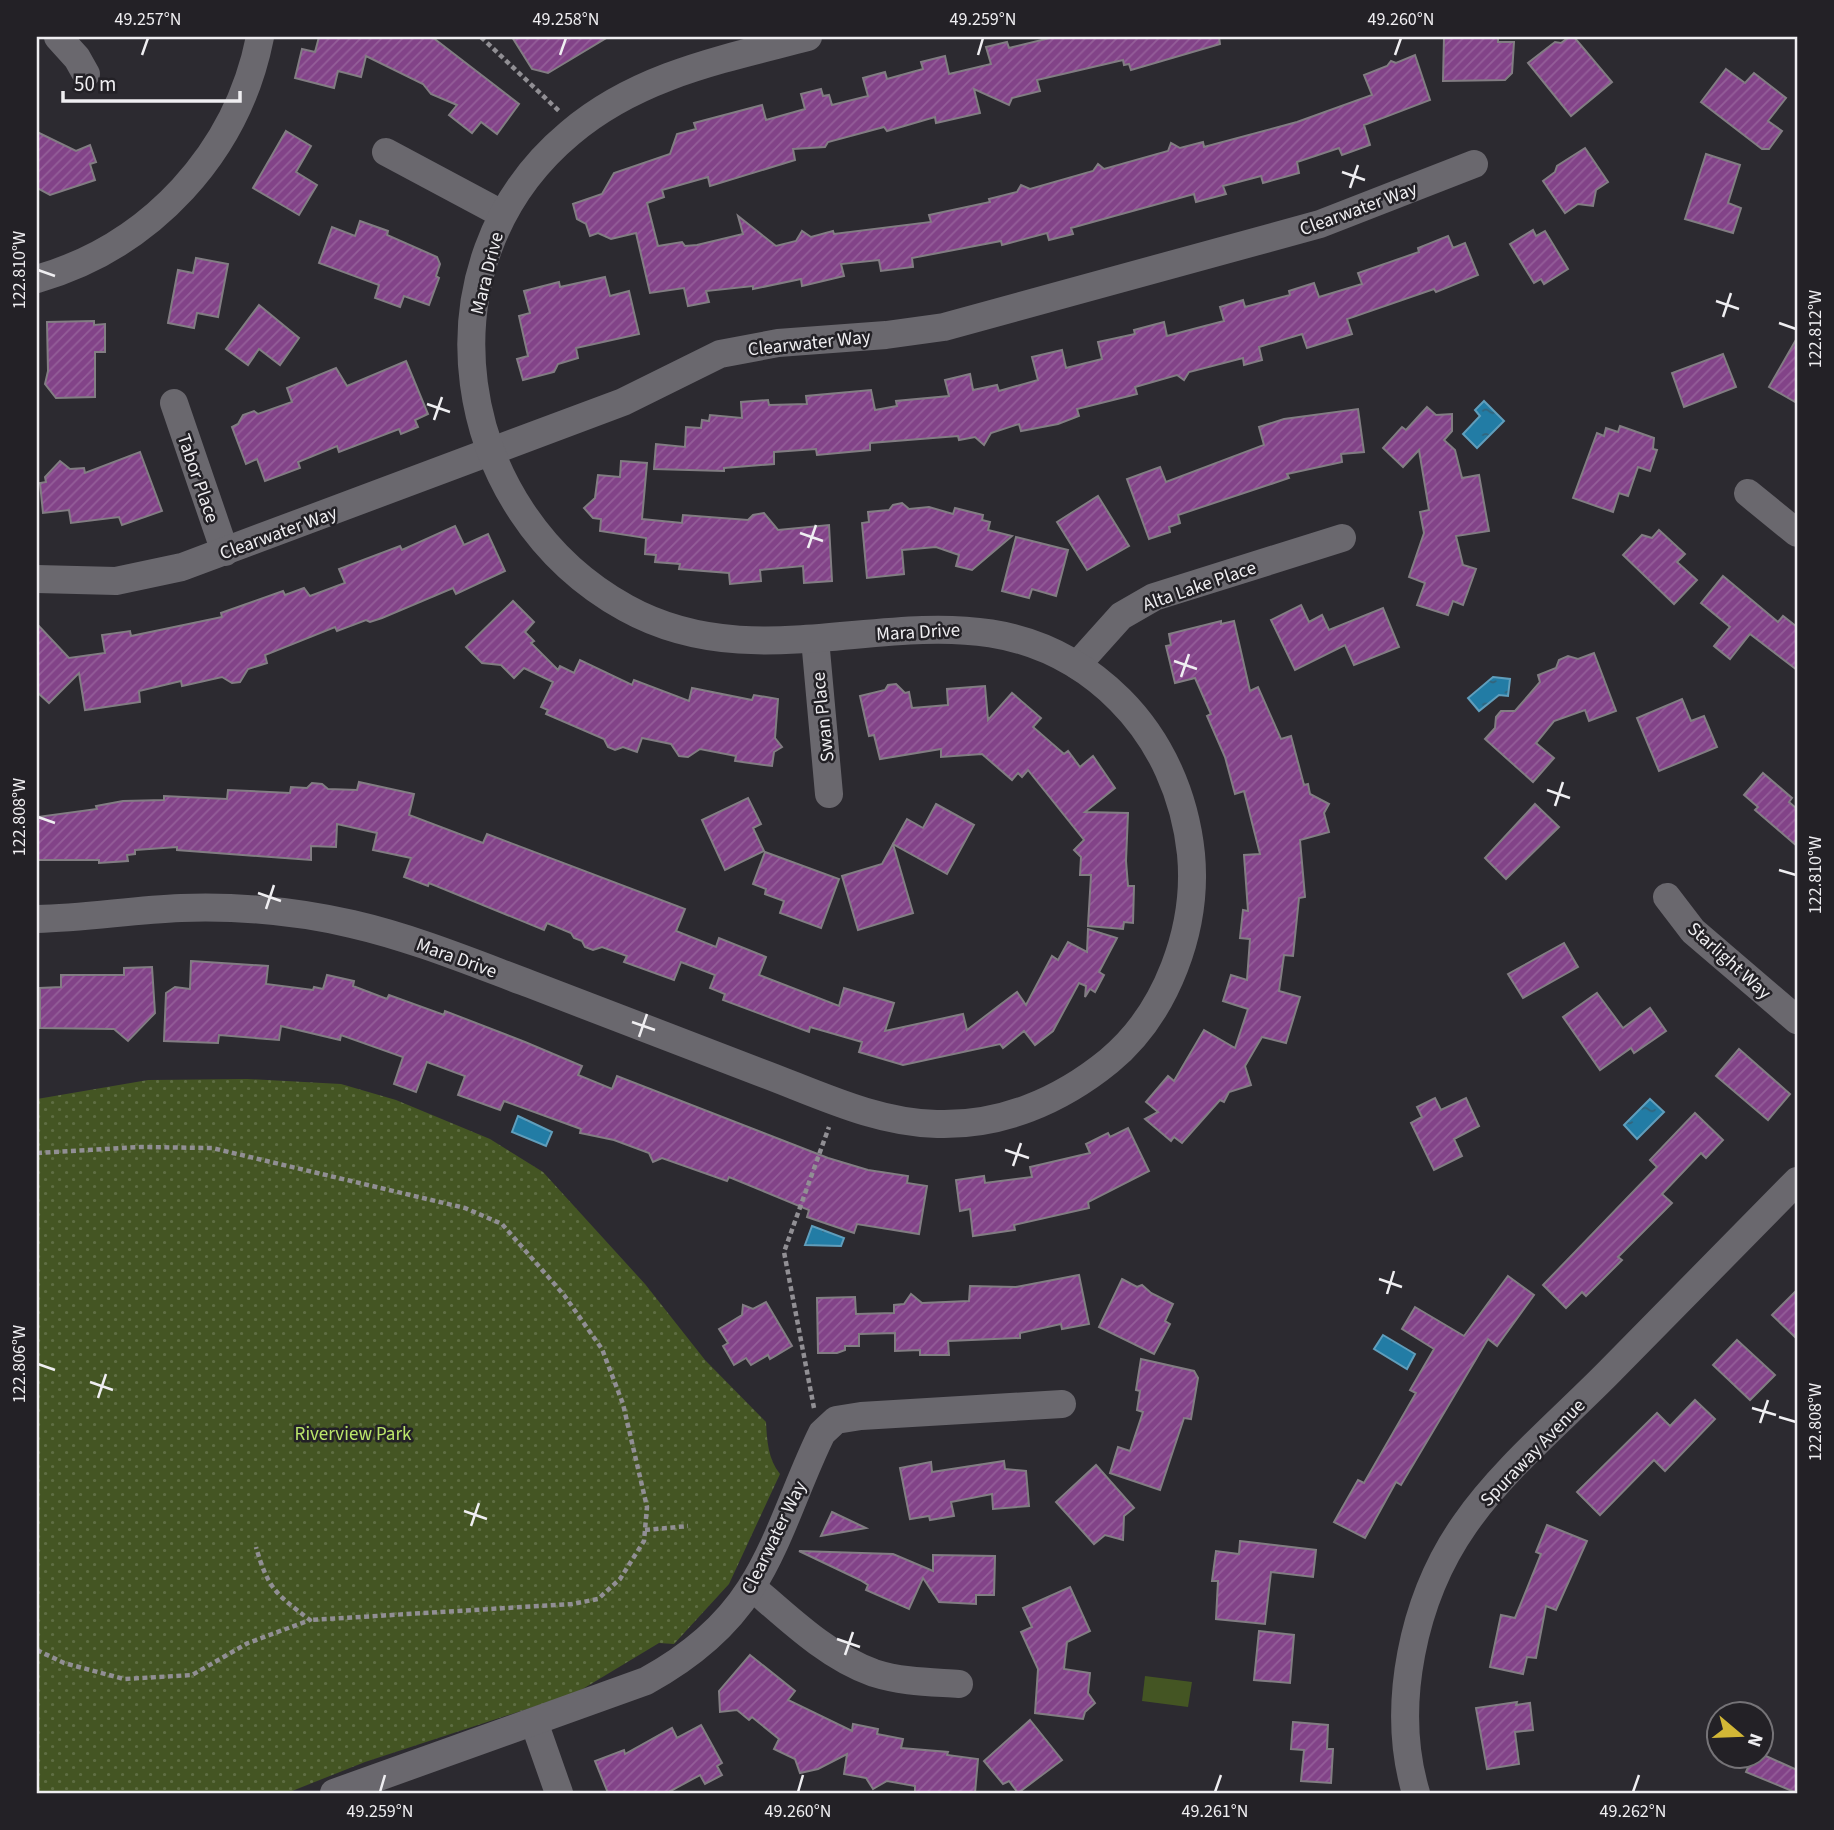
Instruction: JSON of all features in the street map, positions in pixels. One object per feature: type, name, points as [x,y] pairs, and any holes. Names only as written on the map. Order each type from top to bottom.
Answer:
[{"type":"street","points":[[58,37],[77,58],[86,74]]},
{"type":"street","points":[[37,279],[76,265],[112,247],[151,220],[184,189],[230,123],[251,74],[260,37]]},
{"type":"street","name":"Mara Drive","points":[[37,919],[217,908],[325,918],[431,946],[878,1115],[939,1125],[1005,1117],[1070,1089],[1118,1054],[1147,1018],[1172,974],[1190,907],[1192,883],[1187,827],[1163,758],[1128,709],[1104,685],[1077,665],[1022,640],[961,628],[918,628],[815,639],[749,641],[710,637],[676,629],[626,608],[579,576],[546,545],[518,506],[489,454],[477,404],[472,335],[481,278],[502,214],[525,180],[552,148],[589,117],[616,100],[672,74],[808,37]]},
{"type":"street","points":[[386,152],[502,214]]},
{"type":"street","name":"Clearwater Way","points":[[37,579],[136,579],[225,552],[489,454],[623,402],[720,354],[778,343],[886,335],[944,327],[1309,227],[1474,164]]},
{"type":"street","name":"Tabor Place","points":[[174,403],[225,552]]},
{"type":"street","points":[[1748,494],[1797,533]]},
{"type":"street","name":"Alta Lake Place","points":[[1077,665],[1108,627],[1145,601],[1342,538]]},
{"type":"street","name":"Swan Place","points":[[815,639],[830,794]]},
{"type":"street","name":"Starlight Way","points":[[1667,897],[1693,931],[1797,1020]]},
{"type":"street","name":"Spuraway Avenue","points":[[1416,1793],[1406,1729],[1407,1694],[1414,1646],[1431,1589],[1465,1524],[1526,1457],[1797,1181]]},
{"type":"street","name":"Clearwater Way","points":[[334,1793],[534,1722],[660,1673],[714,1631],[752,1587],[822,1433],[836,1420],[860,1416],[1062,1404]]},
{"type":"street","points":[[752,1587],[811,1636],[861,1667],[902,1679],[959,1684]]},
{"type":"street","points":[[534,1722],[559,1793]]},
{"type":"path","points":[[481,37],[551,104]]},
{"type":"path","points":[[806,1374],[784,1252],[826,1133]]},
{"type":"path","points":[[37,1153],[141,1147],[212,1148],[465,1209],[502,1224],[564,1295],[602,1349],[623,1404],[647,1507],[644,1541],[620,1579],[598,1599],[558,1605],[310,1620],[248,1643],[192,1675],[124,1679],[64,1663],[37,1650]]},
{"type":"path","points":[[645,1530],[688,1527]]},
{"type":"path","points":[[256,1547],[265,1580],[279,1596],[310,1620]]},
{"type":"green space","name":"Riverview Park","points":[[247,1079],[341,1084],[396,1100],[490,1139],[543,1172],[645,1284],[705,1360],[766,1422],[771,1456],[780,1474],[729,1584],[674,1644],[659,1643],[576,1693],[365,1762],[287,1793],[37,1793],[37,1099],[148,1080]]},
{"type":"green space","points":[[1145,1676],[1192,1682],[1188,1707],[1142,1701]]},
{"type":"water","points":[[1484,401],[1504,421],[1477,448],[1463,434],[1480,416],[1475,410]]},
{"type":"water","points":[[1493,677],[1510,679],[1508,696],[1499,695],[1479,711],[1468,698]]},
{"type":"water","points":[[1650,1099],[1664,1112],[1637,1139],[1624,1125]]},
{"type":"water","points":[[518,1116],[552,1132],[546,1146],[512,1132]]},
{"type":"water","points":[[812,1226],[844,1238],[841,1246],[805,1245]]},
{"type":"water","points":[[1383,1335],[1415,1354],[1407,1369],[1374,1349]]},
{"type":"building","points":[[319,37],[432,37],[519,104],[497,134],[481,122],[472,133],[449,115],[457,105],[431,94],[423,84],[366,56],[361,77],[338,71],[334,88],[295,78],[302,49],[315,52]]},
{"type":"building","points":[[512,37],[608,37],[548,73],[532,69]]},
{"type":"building","points":[[1054,37],[1219,37],[1220,44],[1131,70],[1129,64],[1124,65],[1123,60],[1037,80],[1040,91],[1012,98],[1009,105],[974,89],[980,113],[936,123],[935,117],[887,131],[884,127],[828,142],[825,147],[793,149],[795,160],[710,186],[708,177],[662,190],[664,197],[647,203],[658,246],[682,242],[685,246],[697,245],[743,234],[738,216],[776,246],[796,241],[802,231],[811,237],[833,231],[834,234],[931,222],[929,215],[990,202],[989,199],[1017,192],[1021,185],[1030,189],[1093,171],[1098,164],[1104,169],[1168,151],[1171,143],[1180,148],[1203,142],[1204,147],[1297,122],[1372,95],[1364,75],[1387,66],[1391,61],[1396,63],[1415,55],[1430,100],[1364,125],[1370,145],[1342,155],[1339,148],[1297,162],[1299,173],[1263,183],[1261,176],[1223,186],[1226,194],[1196,202],[1194,194],[1071,228],[1073,234],[1049,240],[1047,233],[1002,245],[1001,241],[912,258],[913,267],[881,271],[879,260],[841,264],[844,276],[802,286],[801,279],[753,289],[753,286],[706,291],[709,302],[688,306],[684,288],[650,293],[636,233],[611,239],[598,233],[590,236],[586,224],[577,219],[573,204],[602,194],[614,173],[670,154],[677,134],[696,129],[694,123],[762,105],[766,120],[805,109],[801,94],[821,89],[823,96],[829,95],[832,105],[868,96],[863,78],[885,72],[887,79],[923,69],[921,62],[945,56],[949,74],[991,64],[986,47],[1007,42],[1009,48]]},
{"type":"building","points":[[1444,37],[1498,37],[1498,42],[1514,42],[1512,73],[1505,80],[1443,81]]},
{"type":"building","points":[[1574,37],[1612,82],[1571,116],[1528,63],[1555,42],[1561,43]]},
{"type":"building","points":[[1726,69],[1745,83],[1754,73],[1786,98],[1768,121],[1782,131],[1769,149],[1762,149],[1701,102]]},
{"type":"building","points":[[286,131],[311,146],[296,172],[317,185],[299,215],[253,188]]},
{"type":"building","points":[[37,132],[76,151],[90,145],[96,162],[90,164],[95,180],[50,195],[37,188]]},
{"type":"building","points":[[1585,148],[1608,182],[1596,190],[1593,206],[1578,204],[1565,213],[1543,181],[1555,172],[1557,166]]},
{"type":"building","points":[[1706,154],[1740,165],[1728,203],[1741,208],[1733,233],[1685,219]]},
{"type":"building","points":[[360,221],[388,231],[387,235],[437,257],[440,264],[436,276],[439,278],[429,305],[404,296],[400,307],[375,298],[379,285],[319,263],[332,227],[355,236]]},
{"type":"building","points":[[1533,230],[1536,236],[1545,231],[1568,269],[1544,284],[1541,279],[1534,283],[1510,244]]},
{"type":"building","points":[[1448,236],[1453,248],[1465,243],[1478,275],[1436,292],[1434,289],[1347,319],[1352,334],[1307,348],[1302,334],[1259,347],[1262,360],[1244,365],[1243,358],[1189,372],[1184,380],[1177,375],[1135,387],[1137,394],[1077,409],[1079,416],[1058,424],[1021,431],[1019,424],[991,433],[984,445],[975,437],[959,440],[958,436],[870,443],[870,450],[817,455],[816,449],[774,452],[774,464],[724,468],[724,471],[654,469],[656,444],[685,447],[686,427],[701,428],[702,420],[709,421],[710,415],[742,418],[741,402],[768,400],[769,405],[807,404],[806,396],[871,390],[875,410],[897,406],[896,401],[949,396],[945,380],[970,374],[973,390],[997,385],[999,391],[1038,380],[1032,357],[1062,350],[1066,368],[1102,359],[1098,342],[1135,334],[1134,330],[1164,322],[1167,336],[1224,321],[1220,307],[1243,300],[1245,307],[1290,295],[1289,291],[1314,283],[1319,297],[1362,284],[1358,273],[1419,252],[1418,248]]},
{"type":"building","points":[[196,258],[228,264],[218,317],[197,313],[194,328],[168,323],[178,270],[193,273]]},
{"type":"building","points":[[605,277],[610,296],[629,291],[639,334],[576,348],[578,358],[558,364],[554,372],[523,380],[517,359],[528,356],[519,316],[530,313],[524,291],[559,282],[560,287]]},
{"type":"building","points":[[259,305],[299,338],[280,365],[259,349],[248,365],[226,349]]},
{"type":"building","points":[[94,321],[94,325],[105,324],[105,352],[95,352],[95,397],[56,398],[45,384],[48,371],[47,322]]},
{"type":"building","points":[[1797,338],[1797,403],[1769,387]]},
{"type":"building","points":[[1723,354],[1736,387],[1684,407],[1672,373]]},
{"type":"building","points":[[406,361],[428,414],[415,420],[418,427],[401,434],[399,429],[339,452],[337,446],[298,462],[300,468],[265,481],[257,459],[246,464],[232,427],[238,424],[243,415],[254,411],[258,414],[292,402],[287,388],[336,368],[347,386]]},
{"type":"building","points":[[1427,407],[1436,415],[1452,414],[1452,431],[1444,440],[1455,450],[1462,478],[1479,475],[1489,531],[1456,536],[1463,565],[1476,569],[1463,605],[1453,601],[1448,615],[1417,605],[1425,583],[1409,577],[1424,533],[1420,512],[1429,510],[1419,450],[1403,467],[1383,448],[1402,427],[1406,430]]},
{"type":"building","points":[[1358,409],[1364,452],[1341,454],[1342,462],[1287,474],[1289,478],[1178,515],[1180,523],[1169,527],[1170,532],[1149,539],[1127,479],[1160,467],[1166,482],[1264,445],[1259,427],[1284,419]]},
{"type":"building","points":[[1620,426],[1654,438],[1653,449],[1657,450],[1650,471],[1638,467],[1628,496],[1619,493],[1613,512],[1573,498],[1597,433],[1604,436],[1606,428],[1618,432]]},
{"type":"building","points":[[140,452],[162,511],[122,525],[119,517],[71,523],[69,510],[43,513],[40,483],[46,482],[45,477],[60,461],[70,469],[84,468],[85,473]]},
{"type":"building","points":[[621,461],[647,463],[642,519],[682,523],[683,515],[748,520],[753,515],[764,513],[778,530],[829,525],[832,581],[804,583],[803,566],[760,570],[761,581],[730,584],[729,573],[679,569],[680,564],[655,562],[656,555],[645,554],[646,538],[600,531],[601,519],[593,518],[584,508],[595,498],[598,475],[620,477]]},
{"type":"building","points":[[1098,496],[1129,546],[1087,570],[1057,522]]},
{"type":"building","points":[[902,503],[909,509],[929,507],[953,514],[955,508],[983,515],[982,520],[990,522],[988,530],[1012,536],[972,570],[956,566],[959,555],[936,547],[902,550],[904,574],[867,578],[862,523],[869,522],[868,512],[889,510],[893,505]]},
{"type":"building","points":[[455,526],[464,545],[488,534],[505,571],[456,594],[453,588],[382,618],[370,622],[366,620],[337,631],[335,627],[265,655],[267,663],[248,669],[240,682],[232,683],[222,677],[182,686],[181,681],[139,691],[140,702],[85,710],[79,673],[49,703],[37,692],[37,624],[69,658],[105,653],[102,635],[130,631],[131,636],[222,617],[221,613],[283,591],[285,595],[304,588],[310,596],[345,583],[339,569],[400,546],[402,550]]},
{"type":"building","points":[[1659,530],[1685,554],[1677,562],[1697,580],[1674,604],[1623,555],[1642,535],[1652,538]]},
{"type":"building","points":[[1016,537],[1068,550],[1056,596],[1032,589],[1029,598],[1002,591]]},
{"type":"building","points":[[1723,576],[1778,622],[1783,616],[1797,627],[1797,670],[1750,634],[1730,659],[1714,646],[1730,627],[1701,603]]},
{"type":"building","points":[[513,601],[534,622],[525,632],[534,641],[531,643],[558,670],[560,666],[574,673],[580,660],[632,685],[634,680],[689,701],[692,688],[752,700],[754,695],[778,699],[775,738],[782,747],[774,752],[772,766],[735,761],[736,756],[700,749],[688,757],[679,756],[671,744],[642,738],[637,752],[623,747],[615,750],[608,747],[604,739],[546,714],[548,710],[541,707],[553,682],[524,668],[514,678],[501,665],[482,663],[466,647]]},
{"type":"building","points":[[1301,605],[1309,622],[1322,615],[1329,630],[1383,608],[1399,647],[1354,665],[1345,645],[1295,670],[1271,620]]},
{"type":"building","points":[[1221,621],[1221,624],[1234,621],[1250,691],[1258,687],[1281,739],[1291,736],[1304,785],[1308,784],[1310,794],[1329,804],[1324,813],[1329,832],[1300,840],[1305,897],[1299,898],[1293,956],[1284,955],[1279,991],[1300,997],[1286,1043],[1262,1037],[1245,1066],[1251,1085],[1229,1092],[1224,1102],[1220,1100],[1182,1143],[1174,1137],[1171,1141],[1145,1119],[1158,1112],[1146,1102],[1168,1076],[1174,1081],[1204,1030],[1235,1048],[1248,1009],[1223,1001],[1231,975],[1247,980],[1250,939],[1240,938],[1243,910],[1248,911],[1244,855],[1260,854],[1244,791],[1235,794],[1225,757],[1207,716],[1211,714],[1195,678],[1175,683],[1166,646],[1171,645],[1169,634]]},
{"type":"building","points":[[1594,653],[1616,711],[1589,721],[1585,710],[1554,721],[1536,743],[1554,758],[1533,782],[1485,739],[1495,728],[1496,717],[1501,711],[1515,711],[1540,682],[1538,675],[1556,668],[1559,660],[1568,656],[1578,659]]},
{"type":"building","points":[[896,684],[905,693],[909,692],[912,708],[948,705],[947,689],[985,686],[988,720],[1012,693],[1041,718],[1033,727],[1064,754],[1068,751],[1080,767],[1093,756],[1115,788],[1085,812],[1128,813],[1126,861],[1128,886],[1134,886],[1133,923],[1124,922],[1123,929],[1088,926],[1091,875],[1080,875],[1081,857],[1074,850],[1084,840],[1028,770],[1022,777],[1018,773],[1012,780],[982,754],[941,757],[941,749],[880,759],[874,735],[869,736],[860,696],[885,690],[888,685]]},
{"type":"building","points":[[1682,699],[1691,721],[1704,716],[1717,747],[1659,771],[1637,718]]},
{"type":"building","points":[[1763,773],[1792,798],[1789,802],[1797,809],[1797,846],[1755,810],[1758,807],[1744,795]]},
{"type":"building","points":[[359,782],[414,794],[409,815],[483,843],[487,834],[685,909],[676,931],[716,947],[719,938],[766,957],[759,975],[839,1006],[844,988],[894,1003],[885,1031],[963,1014],[967,1030],[1017,992],[1026,1005],[1052,956],[1058,960],[1068,942],[1087,952],[1088,929],[1117,938],[1099,972],[1104,975],[1095,992],[1090,989],[1085,997],[1086,986],[1079,983],[1053,1031],[1035,1045],[1024,1031],[1003,1048],[1000,1044],[903,1065],[859,1052],[862,1042],[810,1027],[809,1032],[723,1000],[725,994],[710,988],[715,975],[681,962],[674,980],[624,962],[627,956],[602,947],[593,950],[585,947],[582,941],[574,938],[571,933],[547,923],[544,930],[429,883],[428,886],[404,877],[411,858],[373,850],[377,833],[337,824],[336,847],[311,846],[311,860],[177,850],[177,847],[135,850],[135,854],[127,855],[128,861],[99,863],[99,860],[38,860],[37,817],[97,809],[96,806],[123,801],[164,800],[164,796],[227,799],[228,790],[290,793],[291,787],[307,788],[312,783],[322,784],[328,789],[357,790]]},
{"type":"building","points":[[748,798],[761,824],[753,828],[764,851],[725,870],[702,820]]},
{"type":"building","points":[[936,804],[974,825],[947,874],[893,844],[907,819],[923,828]]},
{"type":"building","points":[[1535,804],[1559,827],[1506,879],[1485,858]]},
{"type":"building","points":[[893,844],[913,913],[858,930],[842,876],[882,864]]},
{"type":"building","points":[[765,852],[839,879],[821,928],[780,913],[784,901],[765,894],[766,889],[753,884]]},
{"type":"building","points":[[1564,943],[1578,967],[1523,998],[1508,974]]},
{"type":"building","points":[[191,961],[268,966],[266,984],[313,990],[314,987],[323,989],[327,975],[354,981],[353,986],[387,999],[389,995],[444,1015],[445,1011],[525,1042],[582,1066],[578,1075],[612,1089],[617,1076],[828,1158],[868,1170],[908,1176],[907,1183],[927,1186],[919,1234],[857,1224],[854,1233],[807,1217],[809,1210],[729,1177],[727,1181],[662,1158],[653,1162],[649,1153],[614,1140],[580,1133],[581,1129],[504,1101],[500,1110],[458,1095],[465,1076],[427,1062],[416,1092],[394,1084],[403,1057],[341,1035],[340,1040],[281,1026],[279,1040],[219,1035],[218,1043],[164,1041],[166,993],[175,987],[190,989]]},
{"type":"building","points":[[152,967],[155,1013],[128,1041],[114,1029],[40,1028],[40,988],[61,987],[61,975],[124,975],[124,968]]},
{"type":"building","points":[[1597,993],[1623,1028],[1650,1008],[1666,1031],[1634,1053],[1631,1048],[1600,1070],[1563,1017]]},
{"type":"building","points":[[1739,1049],[1790,1094],[1768,1120],[1716,1076]]},
{"type":"building","points":[[1435,1098],[1441,1110],[1466,1098],[1479,1126],[1454,1139],[1462,1156],[1434,1170],[1411,1123],[1422,1117],[1417,1107]]},
{"type":"building","points":[[1695,1113],[1723,1140],[1706,1158],[1701,1153],[1662,1194],[1672,1203],[1618,1257],[1622,1260],[1586,1296],[1582,1292],[1566,1308],[1543,1285],[1657,1167],[1650,1160]]},
{"type":"building","points":[[1128,1128],[1149,1171],[1088,1202],[1089,1208],[1014,1225],[1015,1230],[973,1236],[970,1209],[960,1211],[956,1180],[984,1176],[985,1183],[1032,1177],[1030,1167],[1090,1153],[1086,1144],[1108,1133],[1110,1137]]},
{"type":"building","points":[[1079,1275],[1089,1324],[1062,1329],[1061,1324],[1020,1333],[1020,1338],[948,1341],[949,1355],[920,1355],[920,1350],[895,1351],[895,1333],[859,1334],[859,1346],[845,1346],[845,1350],[837,1353],[818,1353],[817,1298],[855,1297],[856,1314],[894,1313],[894,1305],[904,1304],[911,1294],[922,1303],[969,1301],[970,1286],[1016,1287]]},
{"type":"building","points":[[1508,1276],[1534,1295],[1497,1346],[1488,1339],[1401,1485],[1396,1482],[1365,1538],[1334,1522],[1358,1480],[1364,1483],[1416,1393],[1410,1390],[1434,1349],[1402,1329],[1415,1307],[1464,1336]]},
{"type":"building","points":[[1122,1279],[1137,1287],[1142,1285],[1151,1293],[1173,1304],[1165,1321],[1170,1324],[1154,1354],[1099,1327]]},
{"type":"building","points":[[1797,1290],[1797,1339],[1772,1315]]},
{"type":"building","points":[[766,1302],[792,1346],[770,1359],[768,1355],[751,1365],[746,1358],[734,1365],[723,1346],[728,1343],[719,1329],[742,1315],[743,1305],[753,1309]]},
{"type":"building","points":[[1737,1340],[1775,1375],[1750,1400],[1713,1365]]},
{"type":"building","points":[[1141,1359],[1194,1371],[1198,1378],[1191,1419],[1184,1418],[1160,1490],[1110,1473],[1118,1447],[1130,1451],[1143,1412],[1137,1410],[1140,1391],[1136,1390]]},
{"type":"building","points":[[1695,1400],[1715,1419],[1665,1471],[1654,1460],[1600,1515],[1577,1492],[1657,1413],[1670,1426]]},
{"type":"building","points":[[1004,1461],[1005,1469],[1026,1471],[1029,1506],[993,1509],[992,1494],[951,1502],[954,1516],[930,1520],[929,1516],[910,1519],[900,1468],[931,1462],[932,1472]]},
{"type":"building","points":[[1096,1465],[1134,1508],[1124,1516],[1123,1540],[1105,1535],[1094,1544],[1056,1502]]},
{"type":"building","points":[[832,1512],[866,1528],[821,1536]]},
{"type":"building","points":[[1547,1525],[1587,1541],[1556,1610],[1546,1606],[1536,1658],[1527,1657],[1523,1674],[1490,1667],[1501,1615],[1515,1618],[1541,1554],[1536,1552]]},
{"type":"building","points":[[1240,1541],[1316,1550],[1313,1577],[1271,1572],[1265,1624],[1216,1619],[1218,1581],[1212,1581],[1216,1551],[1239,1554]]},
{"type":"building","points":[[799,1551],[893,1554],[933,1571],[933,1555],[995,1556],[994,1595],[976,1595],[976,1604],[939,1602],[923,1578],[909,1609],[866,1590],[868,1585],[860,1580]]},
{"type":"building","points":[[1070,1587],[1090,1631],[1067,1642],[1064,1669],[1090,1673],[1088,1693],[1095,1703],[1085,1712],[1083,1719],[1035,1713],[1038,1669],[1021,1632],[1032,1627],[1023,1608]]},
{"type":"building","points":[[1259,1631],[1294,1635],[1290,1683],[1254,1680]]},
{"type":"building","points":[[750,1655],[795,1691],[788,1700],[852,1731],[853,1724],[878,1729],[877,1734],[903,1739],[901,1748],[948,1752],[947,1755],[978,1759],[975,1793],[915,1793],[915,1786],[887,1781],[873,1789],[866,1778],[844,1774],[847,1754],[818,1769],[800,1773],[795,1759],[774,1749],[779,1739],[752,1717],[749,1720],[737,1710],[720,1712],[719,1691]]},
{"type":"building","points":[[1517,1702],[1516,1705],[1530,1703],[1533,1730],[1515,1732],[1519,1764],[1487,1769],[1476,1708]]},
{"type":"building","points":[[1030,1720],[1062,1760],[1018,1793],[1009,1781],[1003,1784],[984,1761]]},
{"type":"building","points":[[1293,1722],[1328,1725],[1327,1749],[1333,1749],[1331,1783],[1301,1781],[1304,1750],[1291,1749]]},
{"type":"building","points":[[701,1725],[722,1763],[717,1766],[722,1775],[705,1784],[700,1775],[667,1793],[608,1793],[595,1761],[624,1750],[625,1754],[672,1728],[677,1738]]},
{"type":"building","points":[[1774,1760],[1797,1770],[1797,1793],[1746,1772],[1774,1770]]}]
